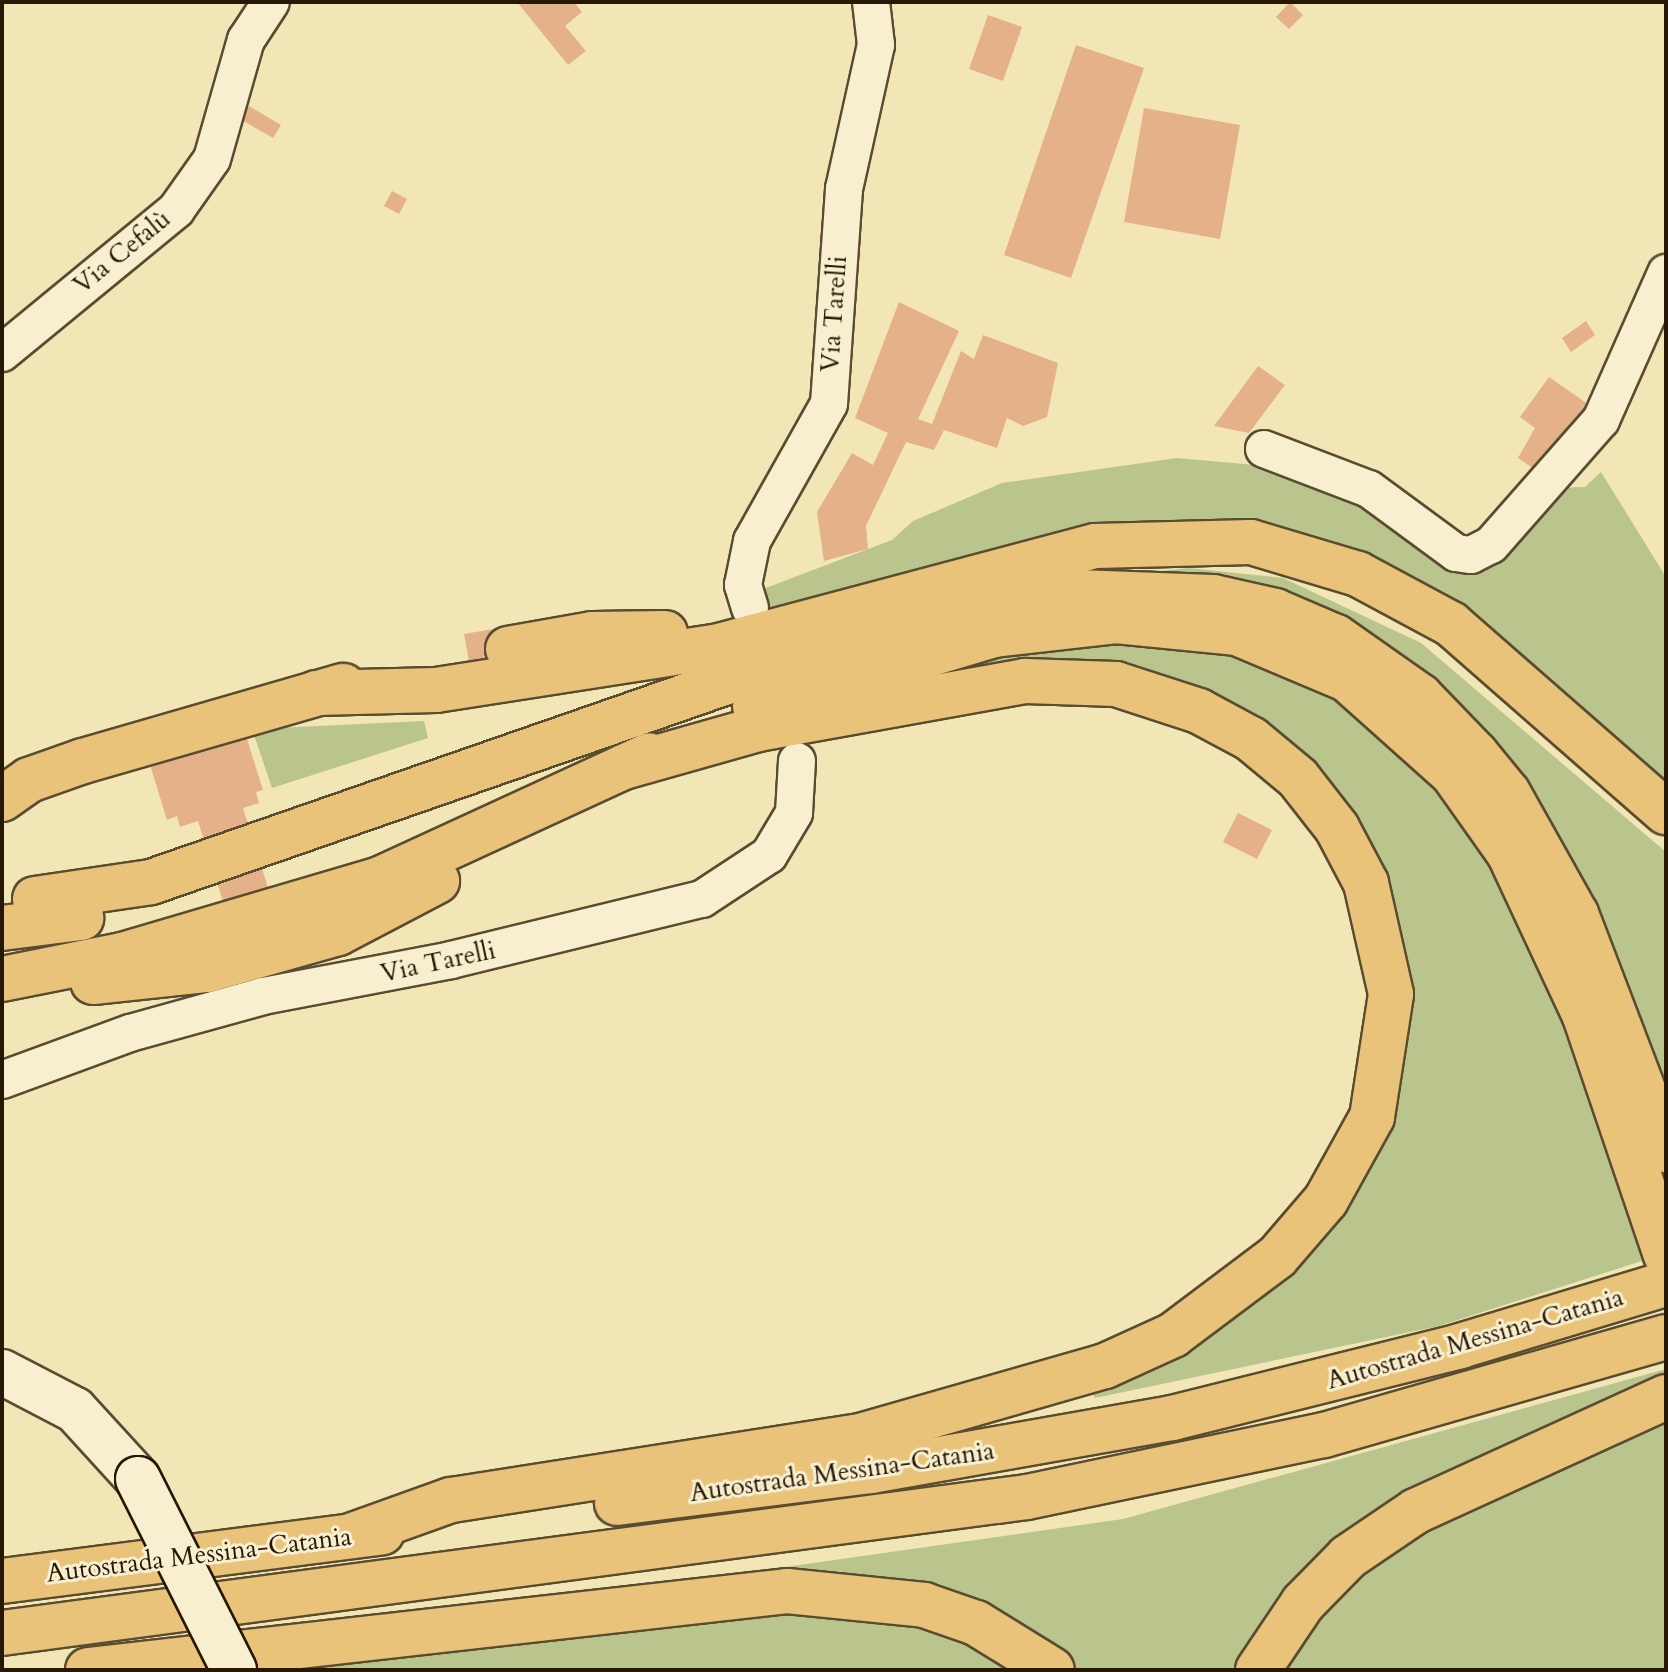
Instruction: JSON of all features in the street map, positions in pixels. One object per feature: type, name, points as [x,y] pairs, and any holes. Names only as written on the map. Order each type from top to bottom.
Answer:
[{"type":"highway","points":[[2,799],[59,769],[316,693],[592,634],[649,628],[715,647],[1095,546],[1251,542],[1358,574],[1451,624],[1666,812]]},
{"type":"highway","points":[[18,902],[151,882],[587,728],[1070,565],[1188,554],[1292,568],[1388,605],[1444,641],[1666,830]]},
{"type":"highway","points":[[882,628],[1077,592],[1182,593],[1275,611],[1366,657],[1450,725],[1508,793],[1595,955],[1666,1150]]},
{"type":"highway","points":[[2,979],[122,955],[368,883],[454,851],[557,797],[756,705],[994,635],[1116,621],[1179,623],[1294,651],[1401,721],[1453,774],[1509,853],[1573,988],[1660,1236]]},
{"type":"highway","points":[[353,1535],[451,1500],[864,1435],[1105,1366],[1208,1313],[1277,1257],[1326,1200],[1372,1117],[1391,994],[1366,883],[1337,828],[1298,778],[1251,739],[1199,711],[1116,684],[1025,681],[758,729],[624,767]]},
{"type":"highway","points":[[2,928],[101,916],[343,842],[534,775],[685,695]]},
{"type":"highway","points":[[2,949],[162,917],[557,797]]},
{"type":"highway","points":[[2,986],[207,970],[338,933],[422,892],[557,797]]},
{"type":"highway","name":"Autostrada Messina-Catania","points":[[2,1581],[871,1471],[1157,1421],[1460,1346],[1666,1284]]},
{"type":"highway","name":"Autostrada Messina-Catania","points":[[2,1633],[1027,1497],[1324,1435],[1666,1337]]},
{"type":"highway","points":[[1258,1670],[1303,1603],[1348,1557],[1416,1511],[1666,1397]]},
{"type":"highway","points":[[88,1670],[787,1591],[924,1605],[976,1623],[1052,1670]]},
{"type":"main road","points":[[2,1372],[75,1410],[138,1479],[234,1670]]},
{"type":"street","name":"Via Cefalù","points":[[2,353],[176,210],[212,159],[246,40],[271,2]]},
{"type":"street","name":"Via Tarelli","points":[[750,608],[743,585],[752,541],[829,404],[844,189],[876,45],[871,2]]},
{"type":"street","points":[[1264,449],[1369,489],[1456,553],[1471,555],[1491,545],[1601,420],[1666,273]]},
{"type":"street","name":"Via Tarelli","points":[[2,1080],[130,1033],[263,996],[451,960],[702,899],[753,870],[777,844],[794,813],[797,761]]},
{"type":"green space","points":[[1177,458],[1299,469],[1365,499],[1456,566],[1558,488],[1585,487],[1601,472],[1666,577],[1666,792],[1303,538],[775,614],[769,607],[763,589],[892,540],[913,521],[1002,483]]},
{"type":"green space","points":[[1189,568],[1283,578],[1421,643],[1666,852],[1666,1117],[1500,768],[1107,576]]},
{"type":"green space","points":[[1080,637],[1214,644],[1333,692],[1437,780],[1492,857],[1565,1007],[1648,1259],[1439,1326],[1095,1398],[1091,1390],[1373,1151],[1374,877],[1175,691],[870,688]]},
{"type":"green space","points":[[424,721],[428,738],[272,788],[252,729]]},
{"type":"green space","points":[[1666,1369],[1666,1381],[1504,1448],[1239,1670],[1074,1670],[980,1606],[587,1595],[1123,1519]]},
{"type":"green space","points":[[1666,1417],[1666,1670],[1277,1670],[1362,1569],[1428,1523]]},
{"type":"green space","points":[[793,1601],[970,1636],[1029,1670],[297,1670]]},
{"type":"building","points":[[517,2],[574,2],[582,12],[565,26],[586,51],[568,65]]},
{"type":"building","points":[[1290,2],[1303,15],[1289,29],[1276,17]]},
{"type":"building","points":[[988,15],[1022,27],[1003,81],[969,69]]},
{"type":"building","points":[[1076,45],[1144,68],[1071,278],[1004,255]]},
{"type":"building","points":[[249,106],[281,125],[273,138],[242,120]]},
{"type":"building","points":[[1144,108],[1240,125],[1220,239],[1124,222]]},
{"type":"building","points":[[392,191],[407,199],[399,214],[384,206]]},
{"type":"building","points":[[899,302],[959,331],[918,419],[932,424],[961,351],[974,359],[983,335],[1058,363],[1047,417],[1023,426],[1007,418],[997,448],[944,430],[934,450],[906,442],[866,526],[868,549],[824,561],[817,512],[852,453],[873,465],[888,433],[855,418]]},
{"type":"building","points":[[1586,321],[1595,335],[1571,352],[1562,338]]},
{"type":"building","points":[[1258,366],[1285,385],[1249,433],[1214,426]]},
{"type":"building","points":[[1549,377],[1592,407],[1540,473],[1518,458],[1535,428],[1520,417]]},
{"type":"building","points":[[505,627],[514,676],[473,683],[464,634]]},
{"type":"building","points":[[238,735],[247,739],[263,790],[256,792],[259,803],[243,808],[280,926],[235,940],[198,821],[180,827],[177,816],[167,820],[151,768],[159,759]]},
{"type":"building","points":[[1238,813],[1272,830],[1257,859],[1223,842]]}]
